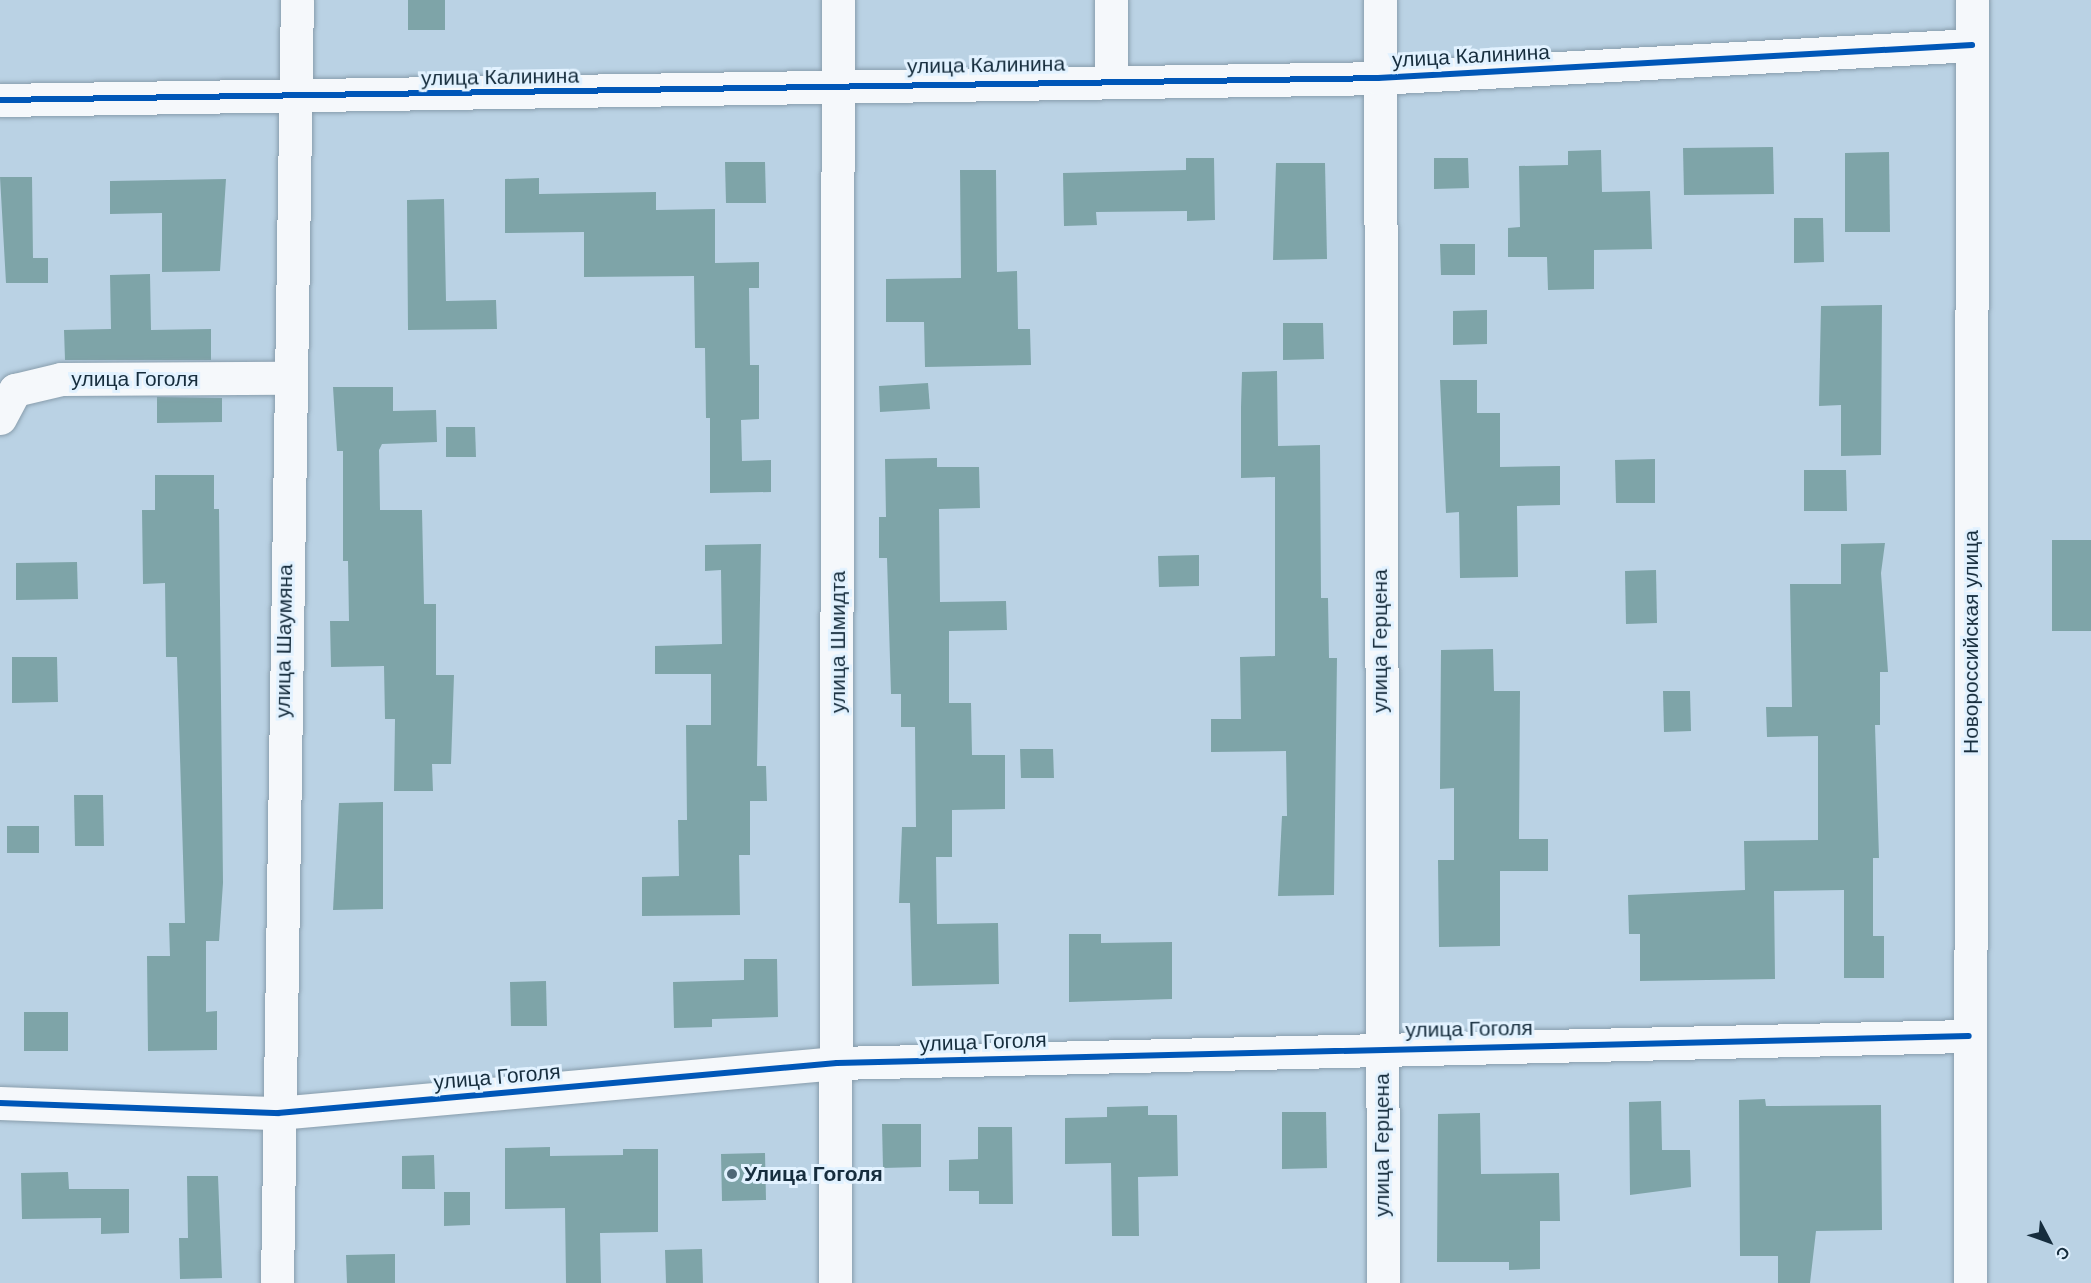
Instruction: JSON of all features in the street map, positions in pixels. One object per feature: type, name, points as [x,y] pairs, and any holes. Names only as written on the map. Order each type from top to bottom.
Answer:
[{"type":"street","name":"улица Шаумяна","points":[[277,1283],[287,378],[297,98],[297,0]]},
{"type":"street","name":"улица Шмидта","points":[[835,1283],[838,0]]},
{"type":"street","points":[[1111,0],[1111,78]]},
{"type":"street","name":"улица Герцена","points":[[1380,0],[1378,78],[1383,1283]]},
{"type":"street","name":"Новороссийская улица","points":[[1970,1283],[1972,0]]},
{"type":"street","name":"улица Калинина","points":[[0,100],[297,98],[1111,78],[1378,78],[1972,45]]},
{"type":"street","name":"улица Гоголя","points":[[0,418],[15,390],[62,379],[287,378]]},
{"type":"street","name":"улица Гоголя","points":[[0,1103],[278,1113],[837,1063],[1382,1048],[1969,1036]]},
{"type":"building","points":[[408,0],[445,0],[445,30],[408,30]]},
{"type":"building","points":[[1773,147],[1774,194],[1684,195],[1683,148]]},
{"type":"building","points":[[1601,150],[1602,192],[1650,191],[1652,249],[1594,250],[1594,289],[1548,290],[1547,257],[1508,257],[1508,228],[1520,227],[1519,166],[1568,165],[1568,151]]},
{"type":"building","points":[[1889,152],[1890,232],[1845,232],[1845,153]]},
{"type":"building","points":[[1186,158],[1214,158],[1215,220],[1187,221],[1187,211],[1096,212],[1097,225],[1064,226],[1063,173],[1186,170]]},
{"type":"building","points":[[1434,158],[1468,158],[1469,188],[1434,189]]},
{"type":"building","points":[[725,162],[765,162],[766,203],[726,203]]},
{"type":"building","points":[[1276,163],[1325,163],[1327,259],[1273,260]]},
{"type":"building","points":[[960,170],[996,170],[997,272],[1017,271],[1018,329],[1030,329],[1031,365],[925,367],[924,322],[886,322],[886,279],[961,278]]},
{"type":"building","points":[[0,177],[32,177],[33,258],[48,258],[48,283],[6,283]]},
{"type":"building","points":[[539,178],[539,194],[656,192],[656,210],[715,209],[715,263],[759,262],[759,288],[749,288],[750,365],[759,365],[759,419],[741,420],[742,461],[771,460],[771,492],[710,493],[710,418],[706,418],[705,348],[695,348],[694,276],[584,277],[584,232],[505,233],[505,179]]},
{"type":"building","points":[[226,179],[220,271],[162,272],[162,213],[110,214],[110,181]]},
{"type":"building","points":[[444,199],[446,301],[496,300],[497,329],[408,330],[407,200]]},
{"type":"building","points":[[1794,218],[1823,218],[1824,262],[1794,263]]},
{"type":"building","points":[[1440,244],[1475,244],[1475,275],[1441,275]]},
{"type":"building","points":[[150,274],[151,330],[211,329],[211,360],[65,360],[64,330],[111,329],[110,275]]},
{"type":"building","points":[[1882,305],[1881,455],[1841,456],[1841,405],[1819,406],[1821,306]]},
{"type":"building","points":[[1487,310],[1487,344],[1453,345],[1453,311]]},
{"type":"building","points":[[1283,323],[1323,323],[1324,359],[1283,360]]},
{"type":"building","points":[[1277,371],[1278,446],[1320,445],[1321,598],[1328,598],[1329,658],[1337,658],[1334,895],[1278,896],[1282,816],[1287,816],[1286,751],[1211,752],[1211,719],[1241,719],[1240,657],[1275,656],[1275,477],[1241,478],[1241,407],[1242,372]]},
{"type":"building","points":[[1440,380],[1477,380],[1477,413],[1500,413],[1500,467],[1560,466],[1560,505],[1517,506],[1518,577],[1460,578],[1459,512],[1446,513]]},
{"type":"building","points":[[928,383],[930,409],[880,412],[879,386]]},
{"type":"building","points":[[333,387],[393,387],[393,411],[436,410],[437,442],[382,444],[379,450],[380,510],[422,510],[424,604],[436,604],[436,675],[454,675],[451,764],[432,764],[433,791],[394,791],[395,719],[385,719],[384,666],[331,667],[330,621],[349,621],[348,561],[343,561],[343,451],[337,451]]},
{"type":"building","points":[[157,397],[222,398],[222,422],[157,423]]},
{"type":"building","points":[[446,427],[475,427],[476,457],[446,457]]},
{"type":"building","points":[[937,458],[937,467],[979,467],[980,508],[939,509],[940,602],[1006,601],[1007,630],[949,631],[949,703],[971,703],[972,755],[1005,755],[1005,809],[952,810],[952,857],[936,857],[937,924],[998,923],[999,984],[912,986],[910,903],[899,903],[902,827],[916,827],[915,727],[901,727],[901,694],[891,694],[887,558],[879,558],[879,517],[886,517],[885,459]]},
{"type":"building","points":[[1655,459],[1655,503],[1616,503],[1615,460]]},
{"type":"building","points":[[1804,470],[1846,470],[1847,511],[1804,511]]},
{"type":"building","points":[[155,475],[214,475],[214,509],[219,509],[223,883],[219,941],[206,941],[206,1012],[217,1011],[217,1050],[148,1051],[147,956],[170,956],[169,923],[185,923],[177,657],[166,657],[165,583],[143,584],[142,510],[155,510]]},
{"type":"building","points":[[2052,540],[2091,540],[2091,631],[2052,631]]},
{"type":"building","points":[[1885,543],[1881,573],[1888,672],[1880,672],[1880,725],[1875,725],[1879,858],[1873,858],[1873,936],[1884,936],[1884,978],[1844,978],[1844,890],[1774,891],[1775,979],[1640,981],[1640,934],[1629,934],[1628,895],[1745,890],[1744,841],[1818,840],[1818,736],[1767,737],[1766,707],[1792,707],[1790,584],[1841,584],[1841,544]]},
{"type":"building","points":[[761,544],[757,766],[766,766],[767,801],[750,801],[750,855],[739,855],[740,915],[642,916],[642,877],[679,876],[678,820],[687,820],[686,725],[711,725],[711,674],[655,674],[655,646],[722,644],[721,570],[705,571],[705,545]]},
{"type":"building","points":[[1199,555],[1199,586],[1159,587],[1158,556]]},
{"type":"building","points":[[77,562],[78,599],[16,600],[16,563]]},
{"type":"building","points":[[1656,570],[1657,623],[1626,624],[1625,571]]},
{"type":"building","points":[[1493,649],[1494,691],[1520,691],[1519,839],[1548,839],[1548,871],[1500,871],[1500,946],[1439,947],[1438,860],[1454,860],[1454,788],[1440,789],[1441,650]]},
{"type":"building","points":[[12,657],[57,657],[58,702],[12,703]]},
{"type":"building","points":[[1663,691],[1690,691],[1691,731],[1664,732]]},
{"type":"building","points":[[1020,749],[1053,749],[1054,778],[1021,778]]},
{"type":"building","points":[[74,795],[103,795],[104,846],[75,846]]},
{"type":"building","points":[[383,802],[383,909],[333,910],[339,803]]},
{"type":"building","points":[[7,826],[39,826],[39,853],[7,853]]},
{"type":"building","points":[[1069,934],[1101,934],[1101,943],[1172,942],[1172,999],[1069,1002]]},
{"type":"building","points":[[744,959],[777,959],[778,1017],[712,1019],[712,1027],[674,1028],[673,982],[744,980]]},
{"type":"building","points":[[546,981],[547,1026],[511,1026],[510,982]]},
{"type":"building","points":[[24,1012],[68,1012],[68,1051],[24,1051]]},
{"type":"building","points":[[1765,1099],[1766,1106],[1881,1105],[1882,1230],[1816,1231],[1810,1283],[1778,1283],[1778,1256],[1740,1256],[1739,1100]]},
{"type":"building","points":[[1661,1101],[1662,1150],[1690,1150],[1691,1187],[1630,1195],[1629,1102]]},
{"type":"building","points":[[1148,1106],[1148,1115],[1177,1115],[1178,1176],[1138,1177],[1139,1236],[1112,1236],[1111,1163],[1065,1164],[1065,1118],[1107,1117],[1107,1107]]},
{"type":"building","points":[[1282,1112],[1326,1112],[1327,1168],[1282,1169]]},
{"type":"building","points":[[1480,1113],[1481,1174],[1559,1173],[1560,1221],[1540,1221],[1540,1269],[1509,1270],[1509,1262],[1437,1262],[1438,1114]]},
{"type":"building","points":[[882,1124],[921,1124],[921,1167],[883,1168]]},
{"type":"building","points":[[978,1127],[1012,1127],[1013,1204],[979,1204],[979,1191],[949,1191],[949,1160],[978,1159]]},
{"type":"building","points":[[550,1147],[550,1156],[623,1155],[623,1149],[658,1149],[658,1232],[600,1233],[601,1283],[566,1283],[565,1208],[505,1209],[505,1148]]},
{"type":"building","points":[[765,1153],[766,1200],[722,1201],[721,1154]]},
{"type":"building","points":[[434,1155],[435,1189],[402,1189],[402,1156]]},
{"type":"building","points":[[68,1172],[69,1189],[129,1189],[129,1233],[101,1234],[101,1218],[22,1219],[21,1173]]},
{"type":"building","points":[[187,1176],[218,1176],[222,1278],[180,1279],[179,1238],[188,1238]]},
{"type":"building","points":[[444,1192],[470,1192],[470,1225],[444,1226]]},
{"type":"building","points":[[702,1249],[703,1283],[666,1283],[665,1250]]},
{"type":"building","points":[[395,1254],[395,1283],[347,1283],[346,1255]]},
{"type":"cycle path","points":[[0,100],[1378,78],[1972,45]]},
{"type":"cycle path","points":[[0,1103],[278,1113],[837,1063],[1969,1036]]},
{"type":"place","name":"Улица Гоголя","points":[[732,1174]]}]
